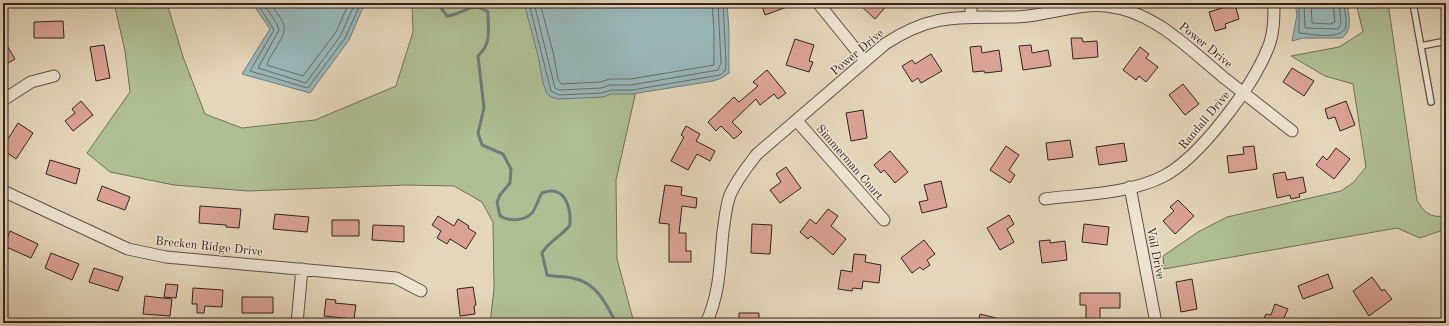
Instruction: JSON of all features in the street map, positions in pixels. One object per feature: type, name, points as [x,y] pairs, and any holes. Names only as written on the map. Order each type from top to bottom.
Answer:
[{"type":"street","points":[[818,3],[865,61]]},
{"type":"street","points":[[971,3],[971,16]]},
{"type":"street","name":"Randall Drive","points":[[1045,198],[1130,187],[1163,176],[1189,158],[1243,93],[1259,68],[1269,46],[1274,20],[1274,3]]},
{"type":"street","name":"Power Drive","points":[[706,323],[714,301],[718,283],[724,220],[730,196],[741,174],[757,154],[885,44],[912,28],[928,22],[971,16],[1028,16],[1088,6],[1120,8],[1139,14],[1156,23],[1292,131]]},
{"type":"street","points":[[3,100],[31,82],[54,76]]},
{"type":"street","name":"Simmerman Court","points":[[797,121],[884,220]]},
{"type":"street","name":"Vail Drive","points":[[1130,187],[1156,323]]},
{"type":"street","name":"Brecken Ridge Drive","points":[[3,191],[128,249],[166,257],[396,278],[421,291]]},
{"type":"street","points":[[297,323],[302,269]]},
{"type":"lane","points":[[1413,3],[1431,102]]},
{"type":"lane","points":[[1421,46],[1446,42]]},
{"type":"green space","points":[[114,3],[167,3],[183,57],[205,114],[242,128],[315,120],[396,86],[413,32],[412,3],[640,3],[643,60],[616,180],[617,259],[634,323],[519,323],[515,318],[505,323],[490,323],[494,289],[493,222],[482,202],[454,186],[406,185],[248,191],[174,185],[110,172],[87,153],[130,92],[125,51]]},
{"type":"green space","points":[[1356,3],[1388,3],[1417,200],[1428,214],[1446,216],[1446,229],[1420,238],[1397,228],[1164,269],[1163,256],[1198,232],[1227,217],[1341,191],[1354,182],[1366,167],[1353,84],[1325,76],[1291,56],[1339,47],[1363,32]]},
{"type":"water","points":[[252,3],[365,3],[349,40],[310,93],[242,74],[270,29]]},
{"type":"water","points":[[524,3],[727,3],[729,30],[729,73],[722,78],[713,81],[632,94],[611,94],[603,97],[558,99],[551,97],[547,93],[543,83],[538,56]]},
{"type":"water","points":[[1295,3],[1347,3],[1349,18],[1348,31],[1342,38],[1303,38],[1292,41],[1297,15]]},
{"type":"building","points":[[761,3],[794,3],[795,4],[765,15]]},
{"type":"building","points":[[858,3],[889,3],[875,19]]},
{"type":"building","points":[[1235,4],[1239,19],[1225,24],[1226,28],[1215,31],[1209,12]]},
{"type":"building","points":[[63,21],[64,38],[34,38],[34,22]]},
{"type":"building","points":[[1071,38],[1082,38],[1083,42],[1097,41],[1098,57],[1073,59]]},
{"type":"building","points":[[3,39],[15,59],[3,66]]},
{"type":"building","points":[[795,39],[814,45],[809,61],[813,62],[809,72],[786,65]]},
{"type":"building","points":[[104,45],[110,78],[96,81],[90,47]]},
{"type":"building","points":[[1031,45],[1032,53],[1048,50],[1051,66],[1023,70],[1019,46]]},
{"type":"building","points":[[981,46],[982,53],[999,50],[1002,71],[985,73],[984,71],[973,72],[970,47]]},
{"type":"building","points":[[1140,47],[1149,54],[1146,58],[1158,67],[1146,82],[1139,76],[1136,80],[1123,70]]},
{"type":"building","points":[[931,54],[942,71],[921,83],[918,78],[912,82],[902,66],[912,60],[915,64]]},
{"type":"building","points":[[1292,68],[1314,81],[1304,96],[1283,82]]},
{"type":"building","points":[[767,70],[786,93],[778,99],[774,94],[760,105],[756,99],[732,122],[742,132],[734,139],[721,126],[716,131],[708,122],[734,97],[739,102],[758,86],[753,82]]},
{"type":"building","points":[[1183,84],[1199,104],[1185,115],[1169,95]]},
{"type":"building","points":[[81,101],[93,115],[73,131],[65,121],[75,113],[72,109]]},
{"type":"building","points":[[1346,101],[1355,125],[1340,131],[1335,117],[1328,119],[1325,109]]},
{"type":"building","points":[[863,110],[867,138],[851,141],[846,113]]},
{"type":"building","points":[[18,123],[33,133],[16,159],[3,150],[3,147]]},
{"type":"building","points":[[686,126],[700,134],[696,141],[715,151],[710,161],[697,154],[688,170],[671,161],[684,137],[681,135]]},
{"type":"building","points":[[1070,140],[1073,157],[1048,160],[1046,143]]},
{"type":"building","points":[[1124,143],[1127,161],[1099,165],[1096,147]]},
{"type":"building","points":[[1006,146],[1019,155],[1009,170],[1015,175],[1010,183],[990,170]]},
{"type":"building","points":[[1254,146],[1257,169],[1229,173],[1227,156],[1244,154],[1243,147]]},
{"type":"building","points":[[1336,148],[1350,159],[1334,179],[1316,165],[1323,156],[1327,160]]},
{"type":"building","points":[[890,151],[908,172],[895,183],[884,170],[881,173],[874,165]]},
{"type":"building","points":[[50,160],[80,169],[76,184],[46,174]]},
{"type":"building","points":[[786,167],[801,188],[780,203],[770,190],[781,182],[776,174]]},
{"type":"building","points":[[1285,172],[1287,180],[1303,177],[1306,192],[1299,194],[1300,197],[1291,199],[1290,195],[1277,198],[1273,174]]},
{"type":"building","points":[[941,181],[947,207],[922,213],[919,202],[928,200],[924,185]]},
{"type":"building","points":[[665,185],[682,187],[681,195],[697,198],[696,208],[682,206],[679,233],[686,233],[686,251],[691,251],[691,262],[669,262],[669,224],[659,223]]},
{"type":"building","points":[[102,186],[130,197],[125,210],[97,200]]},
{"type":"building","points":[[1178,200],[1194,216],[1175,234],[1163,221],[1174,211],[1170,207]]},
{"type":"building","points":[[200,206],[241,209],[239,228],[226,227],[226,225],[199,223]]},
{"type":"building","points":[[828,209],[838,216],[831,226],[846,239],[833,255],[811,236],[808,239],[800,232],[810,219],[816,224]]},
{"type":"building","points":[[275,214],[309,217],[307,232],[273,229]]},
{"type":"building","points":[[1009,215],[1014,224],[1007,229],[1014,242],[1000,250],[987,228]]},
{"type":"building","points":[[438,216],[454,226],[458,219],[469,226],[468,228],[476,233],[466,249],[450,239],[447,244],[437,238],[441,231],[432,225]]},
{"type":"building","points":[[332,220],[359,220],[359,236],[332,236]]},
{"type":"building","points":[[752,224],[772,225],[770,254],[751,253]]},
{"type":"building","points":[[1084,224],[1109,227],[1107,245],[1082,242]]},
{"type":"building","points":[[373,225],[404,226],[404,242],[372,240]]},
{"type":"building","points":[[10,231],[38,244],[31,258],[4,246]]},
{"type":"building","points":[[924,240],[935,254],[927,260],[930,265],[923,270],[920,267],[912,273],[901,258]]},
{"type":"building","points":[[1050,240],[1050,243],[1065,241],[1067,260],[1042,263],[1039,241]]},
{"type":"building","points":[[51,253],[79,264],[72,280],[45,268]]},
{"type":"building","points":[[854,254],[866,255],[865,262],[881,265],[879,283],[863,281],[862,289],[853,288],[852,291],[838,289],[841,270],[852,272]]},
{"type":"building","points":[[94,268],[123,277],[118,291],[89,282]]},
{"type":"building","points":[[1328,274],[1333,288],[1303,299],[1298,286]]},
{"type":"building","points":[[1372,277],[1382,291],[1384,289],[1392,299],[1369,316],[1353,291]]},
{"type":"building","points":[[1192,279],[1197,309],[1181,312],[1176,282]]},
{"type":"building","points":[[166,284],[178,285],[176,298],[164,297]]},
{"type":"building","points":[[473,287],[476,305],[474,306],[475,314],[460,316],[457,289]]},
{"type":"building","points":[[193,288],[223,290],[222,307],[205,306],[204,313],[197,313],[197,304],[192,304]]},
{"type":"building","points":[[1080,293],[1120,293],[1120,308],[1100,308],[1100,323],[1086,323],[1086,305],[1080,305]]},
{"type":"building","points":[[145,296],[172,299],[170,316],[143,314]]},
{"type":"building","points":[[242,297],[273,297],[273,313],[242,313]]},
{"type":"building","points":[[326,299],[336,300],[335,303],[356,305],[354,319],[324,316]]},
{"type":"building","points":[[1275,304],[1288,309],[1283,320],[1289,323],[1262,323],[1266,314],[1271,315]]},
{"type":"building","points":[[739,313],[759,313],[759,323],[739,323]]},
{"type":"building","points":[[980,314],[1004,320],[1004,323],[978,323]]},
{"type":"waterway","points":[[440,3],[441,8],[447,16],[476,7],[488,12],[489,30],[487,41],[478,56],[484,108],[478,133],[482,145],[503,154],[511,169],[510,183],[500,195],[497,202],[500,216],[512,220],[524,218],[535,209],[542,193],[550,191],[561,194],[568,205],[570,225],[548,245],[542,253],[547,275],[572,278],[588,284],[599,294],[616,323]]}]
